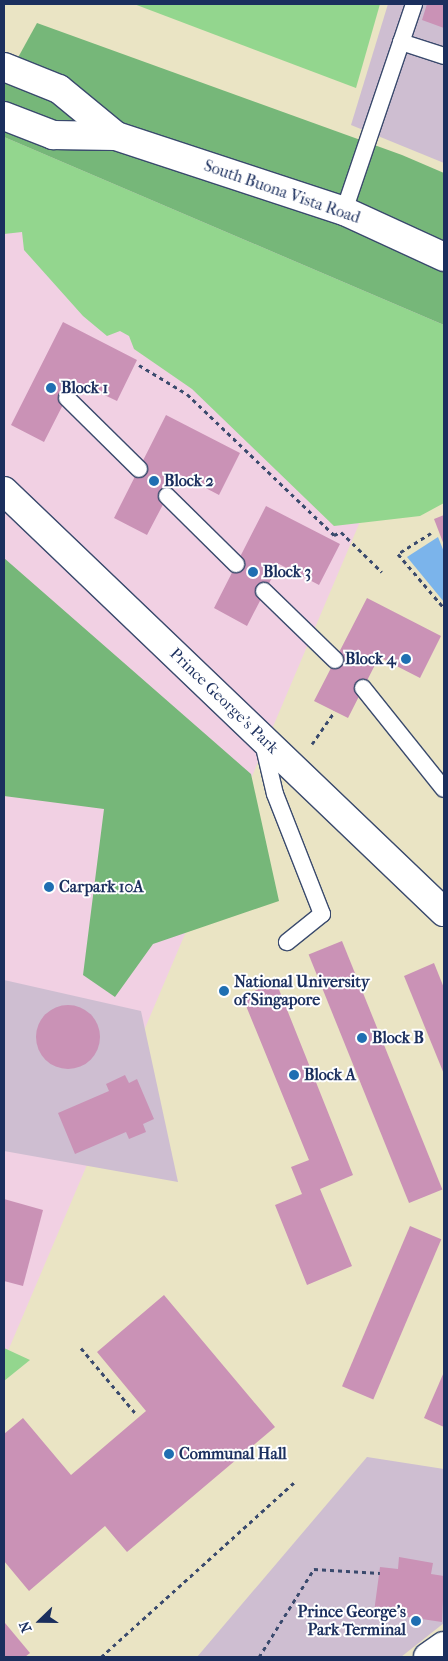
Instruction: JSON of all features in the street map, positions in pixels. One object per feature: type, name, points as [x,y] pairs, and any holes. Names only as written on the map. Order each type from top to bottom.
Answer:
[{"type":"street","name":"South Buona Vista Road","points":[[4,67],[59,89],[116,136]]},
{"type":"street","name":"South Buona Vista Road","points":[[4,116],[53,135],[116,136],[344,211],[444,257]]},
{"type":"street","name":"Prince George's Park","points":[[4,491],[444,912]]},
{"type":"street","points":[[428,1657],[444,1646]]},
{"type":"lane","points":[[344,211],[414,4]]},
{"type":"lane","points":[[401,42],[444,56]]},
{"type":"lane","points":[[67,398],[139,469]]},
{"type":"lane","points":[[167,496],[236,564]]},
{"type":"lane","points":[[264,591],[335,660]]},
{"type":"lane","points":[[363,688],[444,789]]},
{"type":"lane","points":[[262,738],[275,794],[322,914],[287,942]]},
{"type":"path","points":[[139,366],[187,394],[334,535],[341,532],[382,572]]},
{"type":"path","points":[[431,533],[398,554],[444,608]]},
{"type":"path","points":[[308,751],[335,711]]},
{"type":"path","points":[[81,1348],[136,1414]]},
{"type":"path","points":[[101,1657],[296,1481]]},
{"type":"path","points":[[259,1657],[314,1569],[380,1573]]},
{"type":"shaded area","points":[[388,4],[444,4],[444,163],[351,125]]},
{"type":"shaded area","points":[[4,137],[444,324],[4,1360]]},
{"type":"shaded area","points":[[4,980],[141,1011],[178,1182],[4,1151]]},
{"type":"shaded area","points":[[367,1457],[444,1469],[444,1623],[401,1657],[197,1657]]},
{"type":"green space","points":[[134,4],[380,4],[356,88]]},
{"type":"green space","points":[[37,23],[402,155],[444,173],[444,325],[4,137],[4,83]]},
{"type":"green space","points":[[4,137],[444,325],[444,503],[420,516],[334,526],[192,389],[134,349],[129,336],[120,331],[107,336],[83,316],[24,250],[22,232],[4,234]]},
{"type":"green space","points":[[4,558],[251,774],[279,901],[153,944],[115,997],[83,975],[104,809],[4,796]]},
{"type":"green space","points":[[4,1348],[30,1360],[4,1381]]},
{"type":"water","points":[[438,537],[444,552],[444,602],[407,557]]},
{"type":"building","points":[[427,4],[444,4],[444,28],[422,20]]},
{"type":"building","name":"Block 1","points":[[63,322],[137,360],[117,401],[75,381],[44,442],[11,425]]},
{"type":"building","name":"Block 2","points":[[166,415],[240,453],[219,495],[179,474],[147,535],[114,518]]},
{"type":"building","name":"Block 3","points":[[266,506],[340,544],[319,585],[279,564],[247,626],[214,608]]},
{"type":"building","points":[[444,515],[444,545],[434,519]]},
{"type":"building","name":"Block 4","points":[[367,598],[441,636],[420,678],[379,657],[348,718],[314,701]]},
{"type":"building","name":"Block B","points":[[342,941],[442,1189],[409,1203],[309,954]]},
{"type":"building","points":[[434,963],[444,988],[444,1074],[404,976]]},
{"type":"building","name":"Block A","points":[[276,982],[353,1175],[320,1189],[352,1266],[307,1285],[275,1205],[302,1194],[291,1167],[309,1160],[242,996]]},
{"type":"building","points":[[68,1005],[86,1010],[91,1014],[95,1019],[100,1037],[95,1055],[91,1060],[86,1064],[68,1069],[50,1064],[45,1060],[41,1055],[36,1037],[41,1019],[45,1014],[50,1010]]},
{"type":"building","points":[[125,1075],[129,1083],[137,1079],[154,1119],[143,1124],[146,1132],[129,1139],[126,1132],[75,1154],[58,1113],[109,1091],[106,1084]]},
{"type":"building","points":[[4,1199],[43,1210],[23,1286],[4,1281]]},
{"type":"building","points":[[410,1226],[441,1239],[373,1399],[342,1386]]},
{"type":"building","name":"Communal Hall","points":[[164,1295],[275,1427],[127,1552],[105,1526],[29,1591],[4,1561],[4,1434],[23,1418],[71,1475],[146,1411],[97,1352]]},
{"type":"building","points":[[444,1372],[444,1427],[424,1418]]},
{"type":"building","points":[[399,1557],[433,1563],[431,1574],[444,1576],[442,1622],[374,1612],[380,1567],[398,1569]]},
{"type":"building","points":[[5,1623],[30,1653],[25,1657],[4,1657]]},
{"type":"place","name":"Block 1","points":[[51,388]]},
{"type":"place","name":"Block 2","points":[[154,481]]},
{"type":"place","name":"Block 3","points":[[253,572]]},
{"type":"place","name":"Block 4","points":[[406,659]]},
{"type":"place","name":"Carpark 10A","points":[[49,887]]},
{"type":"place","name":"National University of Singapore","points":[[224,991]]},
{"type":"place","name":"Block B","points":[[362,1038]]},
{"type":"place","name":"Block A","points":[[294,1075]]},
{"type":"place","name":"Communal Hall","points":[[169,1454]]},
{"type":"place","name":"Prince George's Park Terminal","points":[[416,1621]]}]
